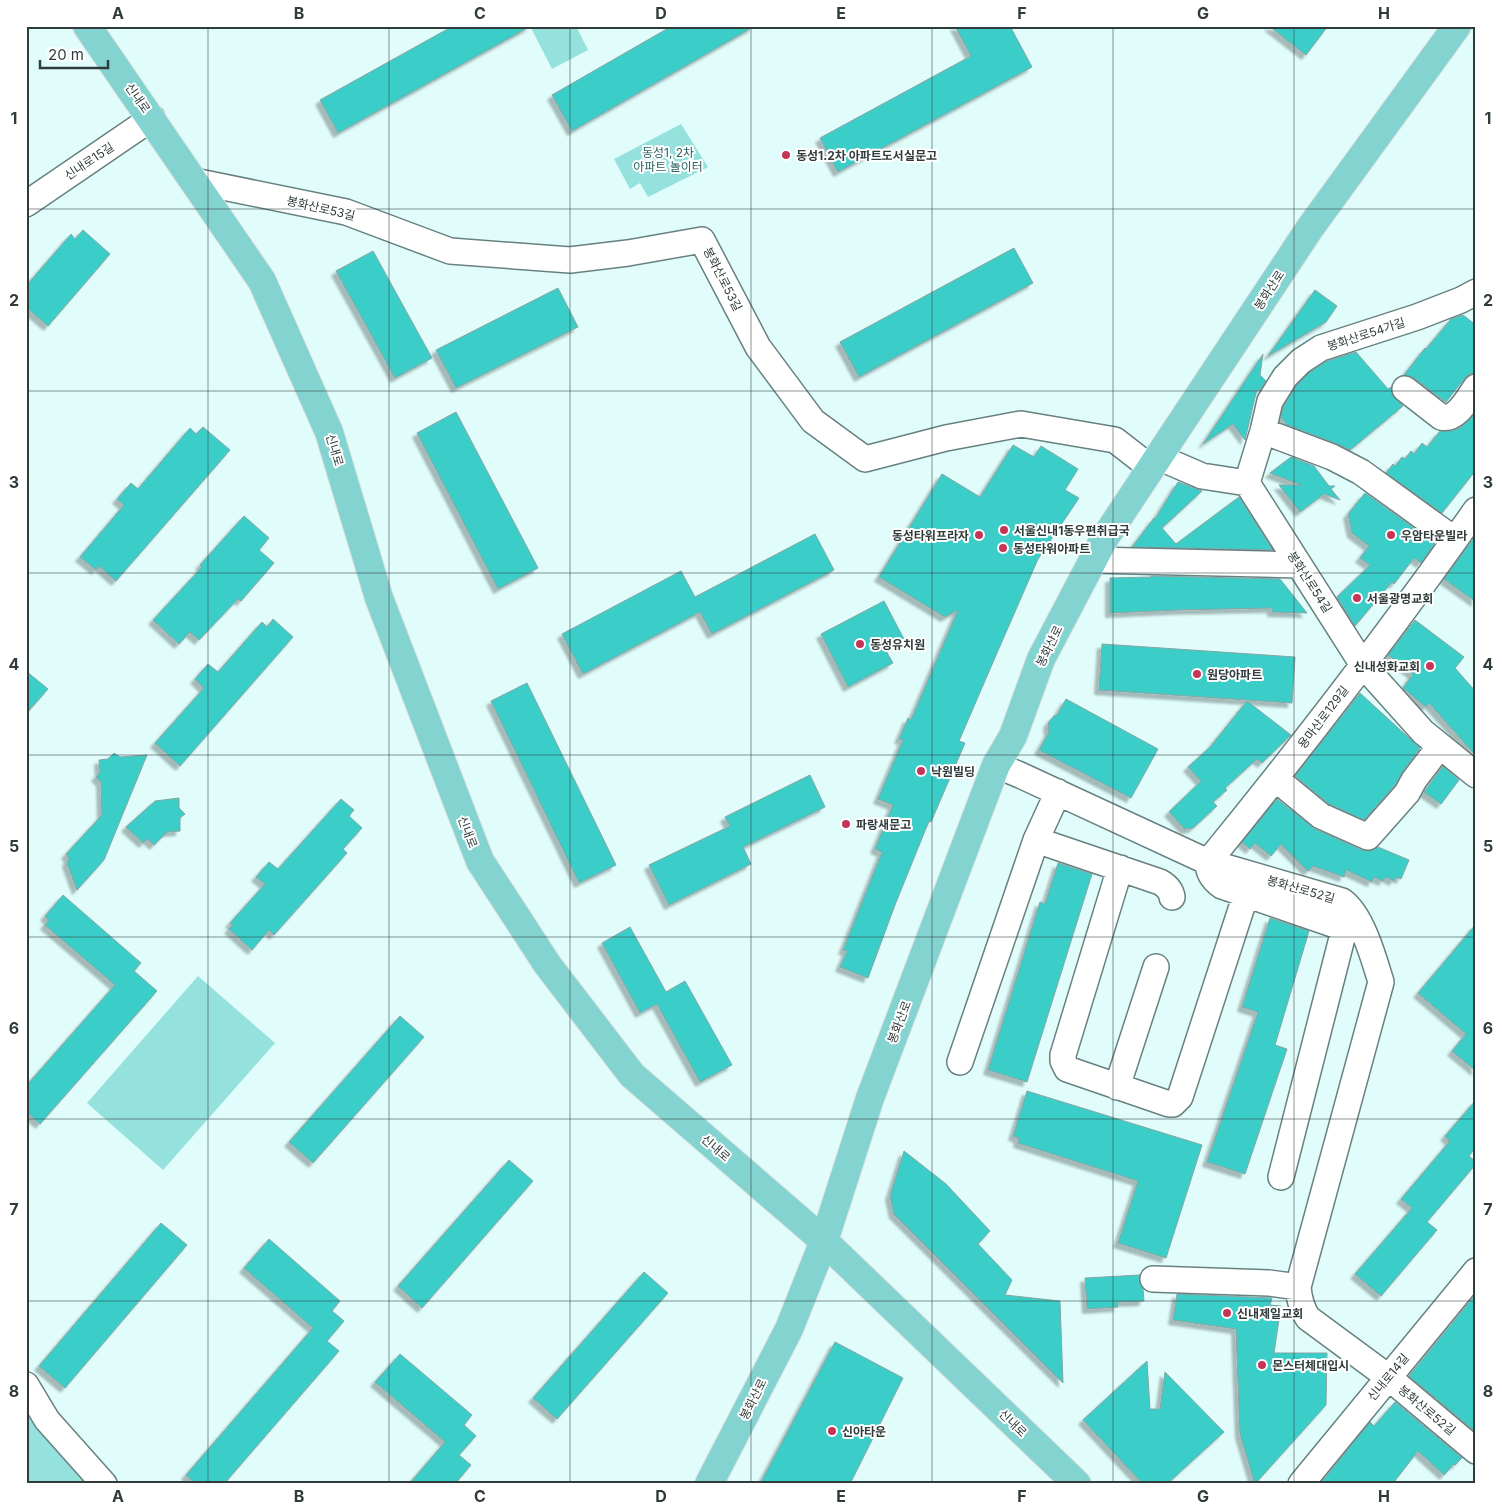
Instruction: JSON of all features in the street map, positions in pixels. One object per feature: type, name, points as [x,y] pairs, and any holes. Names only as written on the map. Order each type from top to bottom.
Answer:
[{"type":"main road","name":"신내로","points":[[87,26],[152,118],[262,281],[330,432],[379,598],[480,861],[547,964],[632,1075],[824,1241],[1077,1484]]},
{"type":"main road","name":"봉화산로","points":[[709,1484],[789,1329],[824,1241],[870,1098],[996,765],[1013,736],[1041,658],[1104,539],[1310,228],[1457,26]]},
{"type":"street","name":"신내로15길","points":[[26,204],[152,118]]},
{"type":"street","name":"봉화산로53길","points":[[194,181],[346,212],[450,251],[570,260],[628,253],[702,240],[758,347],[813,421],[865,459],[946,438],[1021,424],[1115,440],[1155,463]]},
{"type":"street","name":"봉화산로54가길","points":[[1247,483],[1264,431],[1270,401],[1285,377],[1301,361],[1321,348],[1417,317],[1461,300],[1476,292]]},
{"type":"street","points":[[1405,389],[1441,417],[1446,418],[1454,416],[1476,387]]},
{"type":"street","points":[[1264,431],[1332,458],[1361,472],[1455,540]]},
{"type":"street","points":[[1155,463],[1202,476],[1247,483]]},
{"type":"street","name":"봉화산로54길","points":[[1247,483],[1363,665],[1423,732],[1476,775]]},
{"type":"street","name":"용마산로129길","points":[[1208,862],[1363,665],[1476,510]]},
{"type":"street","points":[[1092,560],[1299,565]]},
{"type":"street","points":[[1276,778],[1321,816],[1368,837],[1407,793],[1414,780],[1440,746]]},
{"type":"street","name":"봉화산로52길","points":[[996,765],[1208,862],[1342,901],[1349,906],[1369,944],[1380,982],[1298,1286],[1298,1298],[1302,1310],[1308,1318],[1388,1377],[1476,1451]]},
{"type":"street","points":[[960,1062],[1036,840],[1058,792]]},
{"type":"street","points":[[1036,840],[1160,882],[1167,886],[1172,897]]},
{"type":"street","points":[[1208,862],[1208,871],[1217,882],[1338,926],[1343,934],[1281,1177]]},
{"type":"street","points":[[1120,868],[1063,1054],[1063,1061],[1067,1070],[1169,1104],[1172,1104],[1180,1097],[1246,894]]},
{"type":"street","points":[[1117,1087],[1156,968]]},
{"type":"street","name":"신내로14길","points":[[1300,1484],[1476,1271]]},
{"type":"street","points":[[1153,1279],[1269,1283],[1298,1286]]},
{"type":"street","points":[[26,1385],[47,1420],[104,1484]]},
{"type":"green space","points":[[530,26],[576,26],[588,50],[552,69]]},
{"type":"green space","name":"동성1, 2차 아파트 놀이터","points":[[681,124],[708,167],[648,197],[640,183],[630,189],[614,159]]},
{"type":"green space","points":[[198,976],[275,1043],[163,1170],[87,1103]]},
{"type":"green space","points":[[26,1414],[90,1484],[26,1484]]},
{"type":"building","points":[[453,26],[531,26],[338,133],[320,100]]},
{"type":"building","points":[[672,26],[755,26],[572,131],[552,95]]},
{"type":"building","points":[[955,26],[1010,26],[1032,67],[838,172],[820,138],[971,56]]},
{"type":"building","points":[[1269,26],[1328,26],[1306,55]]},
{"type":"building","points":[[83,230],[110,254],[48,326],[26,307],[26,286],[71,234],[75,239]]},
{"type":"building","points":[[1014,248],[1033,283],[859,377],[840,342]]},
{"type":"building","points":[[373,251],[432,358],[395,378],[336,271]]},
{"type":"building","points":[[558,288],[578,327],[456,388],[436,350]]},
{"type":"building","points":[[1315,290],[1337,306],[1326,322],[1268,356]]},
{"type":"building","points":[[1463,315],[1476,325],[1476,373],[1469,374],[1446,402],[1414,378],[1404,375],[1451,319]]},
{"type":"building","points":[[1356,352],[1388,389],[1391,387],[1392,395],[1403,406],[1350,450],[1287,425],[1281,417],[1283,407],[1296,386],[1310,372],[1327,361]]},
{"type":"building","points":[[1263,354],[1260,375],[1266,381],[1259,391],[1257,389],[1245,440],[1233,424],[1203,444]]},
{"type":"building","points":[[456,412],[538,568],[498,589],[417,433]]},
{"type":"building","points":[[1476,413],[1476,470],[1442,513],[1386,473],[1402,457],[1405,459],[1411,451],[1414,454],[1422,443],[1427,447],[1440,431],[1451,431],[1460,428]]},
{"type":"building","points":[[203,427],[230,450],[116,581],[99,566],[96,570],[80,557],[124,505],[117,499],[131,483],[138,489],[190,428],[196,434]]},
{"type":"building","points":[[1013,445],[1034,457],[1041,446],[1078,469],[1065,490],[1079,498],[1038,559],[959,741],[965,743],[931,822],[929,821],[868,978],[840,967],[847,951],[843,950],[882,852],[875,849],[893,805],[878,799],[903,740],[899,739],[908,718],[911,720],[958,610],[945,617],[879,577],[942,474],[980,497]]},
{"type":"building","points":[[1291,457],[1314,466],[1329,486],[1335,486],[1331,489],[1340,500],[1324,494],[1300,512],[1279,485],[1301,485],[1270,473]]},
{"type":"building","points":[[1178,482],[1202,491],[1162,528],[1176,544],[1239,497],[1273,550],[1132,547],[1155,519]]},
{"type":"building","name":"우암타운빌라","points":[[1365,493],[1435,543],[1421,563],[1414,558],[1394,584],[1392,582],[1355,626],[1337,597],[1370,565],[1360,558],[1369,546],[1352,533],[1348,514]]},
{"type":"building","points":[[244,516],[269,538],[259,550],[274,563],[241,601],[238,599],[199,640],[190,632],[179,644],[153,620],[202,567],[200,565]]},
{"type":"building","points":[[815,534],[834,570],[712,634],[700,612],[583,674],[562,634],[681,571],[695,597]]},
{"type":"building","points":[[1476,535],[1476,602],[1444,579]]},
{"type":"building","points":[[1151,576],[1280,579],[1307,613],[1272,612],[1272,608],[1110,613],[1110,578]]},
{"type":"building","name":"동성유치원","points":[[884,601],[904,639],[885,649],[893,663],[848,687],[821,634]]},
{"type":"building","points":[[273,619],[293,637],[180,766],[155,743],[204,688],[195,679],[208,664],[218,672],[262,622],[267,627]]},
{"type":"building","points":[[1415,620],[1464,657],[1455,668],[1476,692],[1476,756],[1429,703],[1426,707],[1403,688],[1413,674],[1388,655]]},
{"type":"building","name":"원당아파트","points":[[1102,644],[1295,657],[1292,703],[1099,690]]},
{"type":"building","points":[[26,671],[48,689],[26,714]]},
{"type":"building","points":[[527,683],[616,865],[579,883],[491,701]]},
{"type":"building","points":[[1360,693],[1420,748],[1395,785],[1364,820],[1329,804],[1295,776]]},
{"type":"building","points":[[1066,699],[1158,749],[1131,798],[1039,750],[1049,732],[1048,723],[1057,715]]},
{"type":"building","points":[[1247,701],[1291,735],[1262,763],[1257,759],[1225,788],[1227,790],[1213,802],[1217,806],[1193,828],[1185,829],[1169,812],[1201,781],[1188,767],[1210,747]]},
{"type":"building","points":[[114,753],[120,757],[147,755],[104,860],[77,890],[67,863],[69,858],[66,854],[102,815],[101,782],[96,777],[100,772],[99,760],[108,759]]},
{"type":"building","points":[[1443,766],[1459,780],[1441,804],[1424,792]]},
{"type":"building","points":[[810,775],[825,807],[743,847],[751,864],[669,905],[649,865],[730,826],[725,817]]},
{"type":"building","points":[[179,798],[179,808],[185,814],[180,818],[180,831],[167,832],[154,845],[148,839],[143,843],[126,827],[155,801]]},
{"type":"building","points":[[341,799],[354,810],[349,816],[362,828],[343,849],[347,853],[274,935],[269,930],[252,950],[229,929],[233,925],[230,923],[265,884],[256,877],[269,862],[278,869]]},
{"type":"building","points":[[1277,799],[1315,829],[1362,850],[1370,851],[1378,847],[1409,860],[1401,879],[1396,877],[1394,881],[1386,877],[1383,881],[1374,877],[1372,882],[1346,870],[1344,877],[1313,866],[1308,871],[1281,844],[1271,856],[1255,843],[1250,849],[1242,842]]},
{"type":"building","points":[[1058,863],[1092,874],[1027,1082],[988,1070],[1040,902],[1045,904]]},
{"type":"building","points":[[63,895],[141,963],[134,971],[157,991],[40,1124],[26,1111],[26,1086],[115,985],[45,925],[49,920],[45,916]]},
{"type":"building","points":[[1270,918],[1309,931],[1275,1045],[1287,1049],[1245,1174],[1207,1162],[1258,1012],[1242,1007]]},
{"type":"building","points":[[1476,924],[1476,1071],[1452,1051],[1466,1034],[1418,993]]},
{"type":"building","points":[[630,927],[666,992],[685,981],[732,1065],[700,1082],[657,1004],[640,1013],[602,943]]},
{"type":"building","points":[[400,1016],[424,1037],[313,1163],[289,1142]]},
{"type":"building","points":[[1027,1091],[1202,1145],[1166,1258],[1118,1243],[1138,1181],[1018,1143],[1019,1138],[1013,1136]]},
{"type":"building","points":[[1476,1100],[1476,1147],[1469,1156],[1476,1164],[1427,1222],[1437,1230],[1381,1296],[1355,1274],[1412,1208],[1401,1199],[1450,1141],[1445,1136]]},
{"type":"building","points":[[904,1151],[946,1184],[990,1231],[978,1244],[1012,1280],[1005,1295],[1060,1301],[1063,1383],[894,1214],[890,1196]]},
{"type":"building","points":[[509,1160],[533,1181],[422,1308],[398,1286]]},
{"type":"building","points":[[161,1223],[187,1245],[65,1388],[39,1366]]},
{"type":"building","points":[[269,1239],[340,1301],[332,1311],[344,1321],[327,1341],[339,1351],[224,1484],[196,1484],[186,1475],[313,1328],[244,1268]]},
{"type":"building","points":[[644,1272],[668,1293],[557,1419],[533,1398]]},
{"type":"building","points":[[1140,1275],[1139,1279],[1143,1289],[1144,1301],[1117,1302],[1118,1307],[1087,1309],[1085,1278]]},
{"type":"building","points":[[1177,1294],[1272,1298],[1270,1305],[1281,1306],[1274,1353],[1327,1353],[1326,1405],[1255,1484],[1240,1434],[1236,1329],[1173,1320]]},
{"type":"building","points":[[1476,1294],[1476,1432],[1409,1376]]},
{"type":"building","name":"신아타운","points":[[835,1342],[903,1378],[850,1484],[760,1484]]},
{"type":"building","points":[[400,1354],[472,1415],[464,1425],[476,1436],[459,1455],[471,1465],[455,1484],[409,1484],[445,1442],[375,1382]]},
{"type":"building","points":[[1147,1361],[1150,1409],[1160,1409],[1165,1372],[1224,1432],[1167,1484],[1143,1484],[1083,1420]]},
{"type":"building","points":[[1395,1402],[1462,1458],[1444,1475],[1418,1451],[1394,1482],[1320,1484],[1370,1422],[1374,1426]]},
{"type":"place","name":"동성1.2차 아파트도서실문고","points":[[786,155]]},
{"type":"place","name":"서울신내1동우편취급국","points":[[1004,530]]},
{"type":"place","name":"동성타워프라자","points":[[979,535]]},
{"type":"place","name":"우암타운빌라","points":[[1391,535]]},
{"type":"place","name":"동성타워아파트","points":[[1003,548]]},
{"type":"place","name":"서울광명교회","points":[[1357,598]]},
{"type":"place","name":"동성유치원","points":[[860,644]]},
{"type":"place","name":"신내성화교회","points":[[1430,666]]},
{"type":"place","name":"원당아파트","points":[[1197,674]]},
{"type":"place","name":"낙원빌딩","points":[[921,771]]},
{"type":"place","name":"파랑새문고","points":[[846,824]]},
{"type":"place","name":"신내제일교회","points":[[1227,1313]]},
{"type":"place","name":"몬스터체대입시","points":[[1262,1365]]},
{"type":"place","name":"신아타운","points":[[832,1431]]}]
